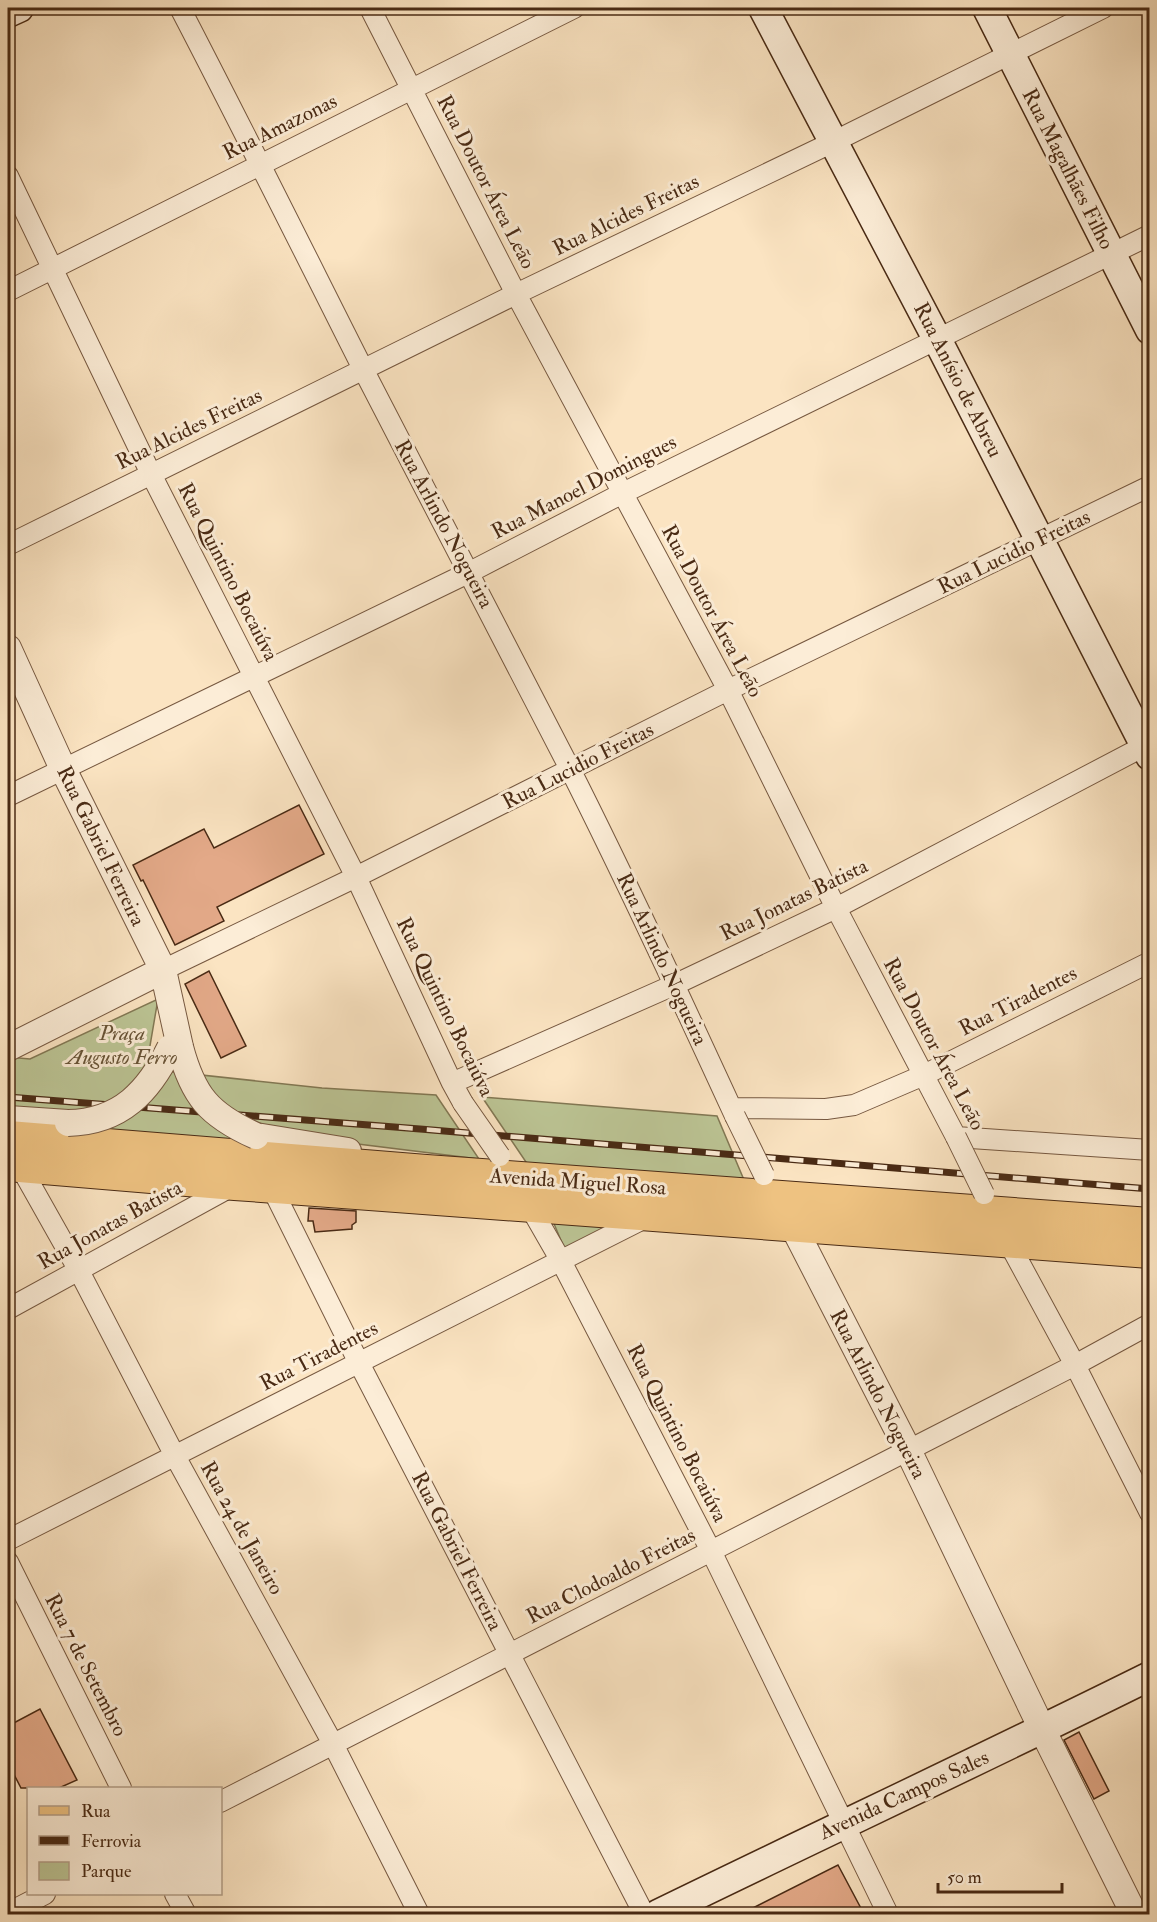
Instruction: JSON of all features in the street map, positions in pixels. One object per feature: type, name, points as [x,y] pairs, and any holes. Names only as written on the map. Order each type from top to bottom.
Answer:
[{"type":"main road","points":[[8,13],[19,8]]},
{"type":"main road","name":"Rua Anísio de Abreu","points":[[763,8],[1148,748]]},
{"type":"main road","name":"Rua Magalhães Filho","points":[[987,8],[1149,330]]},
{"type":"main road","name":"Avenida Miguel Rosa","points":[[8,1137],[426,1171],[506,1167],[770,1186],[995,1215],[1149,1224]]},
{"type":"main road","name":"Avenida Miguel Rosa","points":[[14,1166],[792,1224],[995,1215],[1149,1252]]},
{"type":"main road","name":"Avenida Campos Sales","points":[[658,1914],[1149,1676]]},
{"type":"street","name":"Rua Arlindo Nogueira","points":[[180,8],[261,163],[363,370],[470,572],[570,770],[676,984],[770,1186],[792,1224],[908,1450],[1134,1914]]},
{"type":"street","name":"Rua Doutor Área Leão","points":[[370,8],[516,294],[621,494],[728,690],[836,908],[1075,1365],[1149,1513]]},
{"type":"street","name":"Rua Amazonas","points":[[8,291],[574,8]]},
{"type":"street","name":"Rua Alcides Freitas","points":[[8,545],[1103,8]]},
{"type":"street","name":"Rua Quintino Bocaiúva","points":[[8,176],[151,474],[356,877],[452,1083],[529,1204],[561,1261],[711,1551],[888,1914]]},
{"type":"street","name":"Rua Manoel Domingues","points":[[8,796],[470,572],[621,494],[1149,235]]},
{"type":"street","name":"Rua Lucidio Freitas","points":[[8,1048],[356,877],[728,690],[1149,486]]},
{"type":"street","name":"Rua Gabriel Ferreira","points":[[8,648],[63,769],[163,970],[176,1041],[197,1094],[221,1118],[256,1136],[373,1154],[426,1171]]},
{"type":"street","name":"Rua Jonatas Batista","points":[[452,1083],[676,984],[836,908],[1148,748]]},
{"type":"street","name":"Rua Tiradentes","points":[[734,1112],[825,1109],[854,1105],[924,1076],[1149,962]]},
{"type":"street","points":[[8,1119],[81,1123],[124,1107],[137,1098],[158,1073],[176,1041]]},
{"type":"street","points":[[956,1137],[1149,1150]]},
{"type":"street","name":"Rua 24 de Janeiro","points":[[14,1166],[78,1269],[175,1456],[333,1744],[419,1914]]},
{"type":"street","name":"Rua Jonatas Batista","points":[[8,1309],[235,1184]]},
{"type":"street","name":"Rua Gabriel Ferreira","points":[[271,1186],[359,1363],[644,1914]]},
{"type":"street","name":"Rua Tiradentes","points":[[8,1540],[652,1214]]},
{"type":"street","name":"Rua Clodoaldo Freitas","points":[[222,1801],[1075,1365],[1149,1324]]},
{"type":"street","name":"Rua 7 de Setembro","points":[[8,1562],[120,1787]]},
{"type":"street","points":[[8,1913],[41,1895]]},
{"type":"street","points":[[176,1895],[186,1914]]},
{"type":"green space","name":"Praça Augusto Ferro","points":[[158,999],[146,1069],[322,1088],[436,1095],[479,1159],[277,1134],[252,1128],[233,1140],[88,1132],[8,1111],[8,1057],[30,1059]]},
{"type":"green space","points":[[482,1097],[717,1116],[744,1180],[528,1165]]},
{"type":"green space","points":[[552,1219],[606,1227],[565,1250]]},
{"type":"building","points":[[299,805],[324,854],[217,907],[224,921],[175,945],[143,880],[141,881],[133,865],[204,829],[214,848]]},
{"type":"building","points":[[209,971],[246,1046],[221,1058],[185,984]]},
{"type":"building","points":[[309,1208],[356,1211],[356,1222],[352,1225],[352,1229],[315,1232],[313,1221],[308,1221]]},
{"type":"building","points":[[40,1709],[77,1780],[61,1787],[21,1788],[8,1763],[8,1726]]},
{"type":"building","points":[[1079,1732],[1109,1791],[1094,1799],[1064,1740]]},
{"type":"building","points":[[838,1865],[864,1914],[741,1914]]},
{"type":"railway","points":[[8,1097],[1150,1189]]}]
